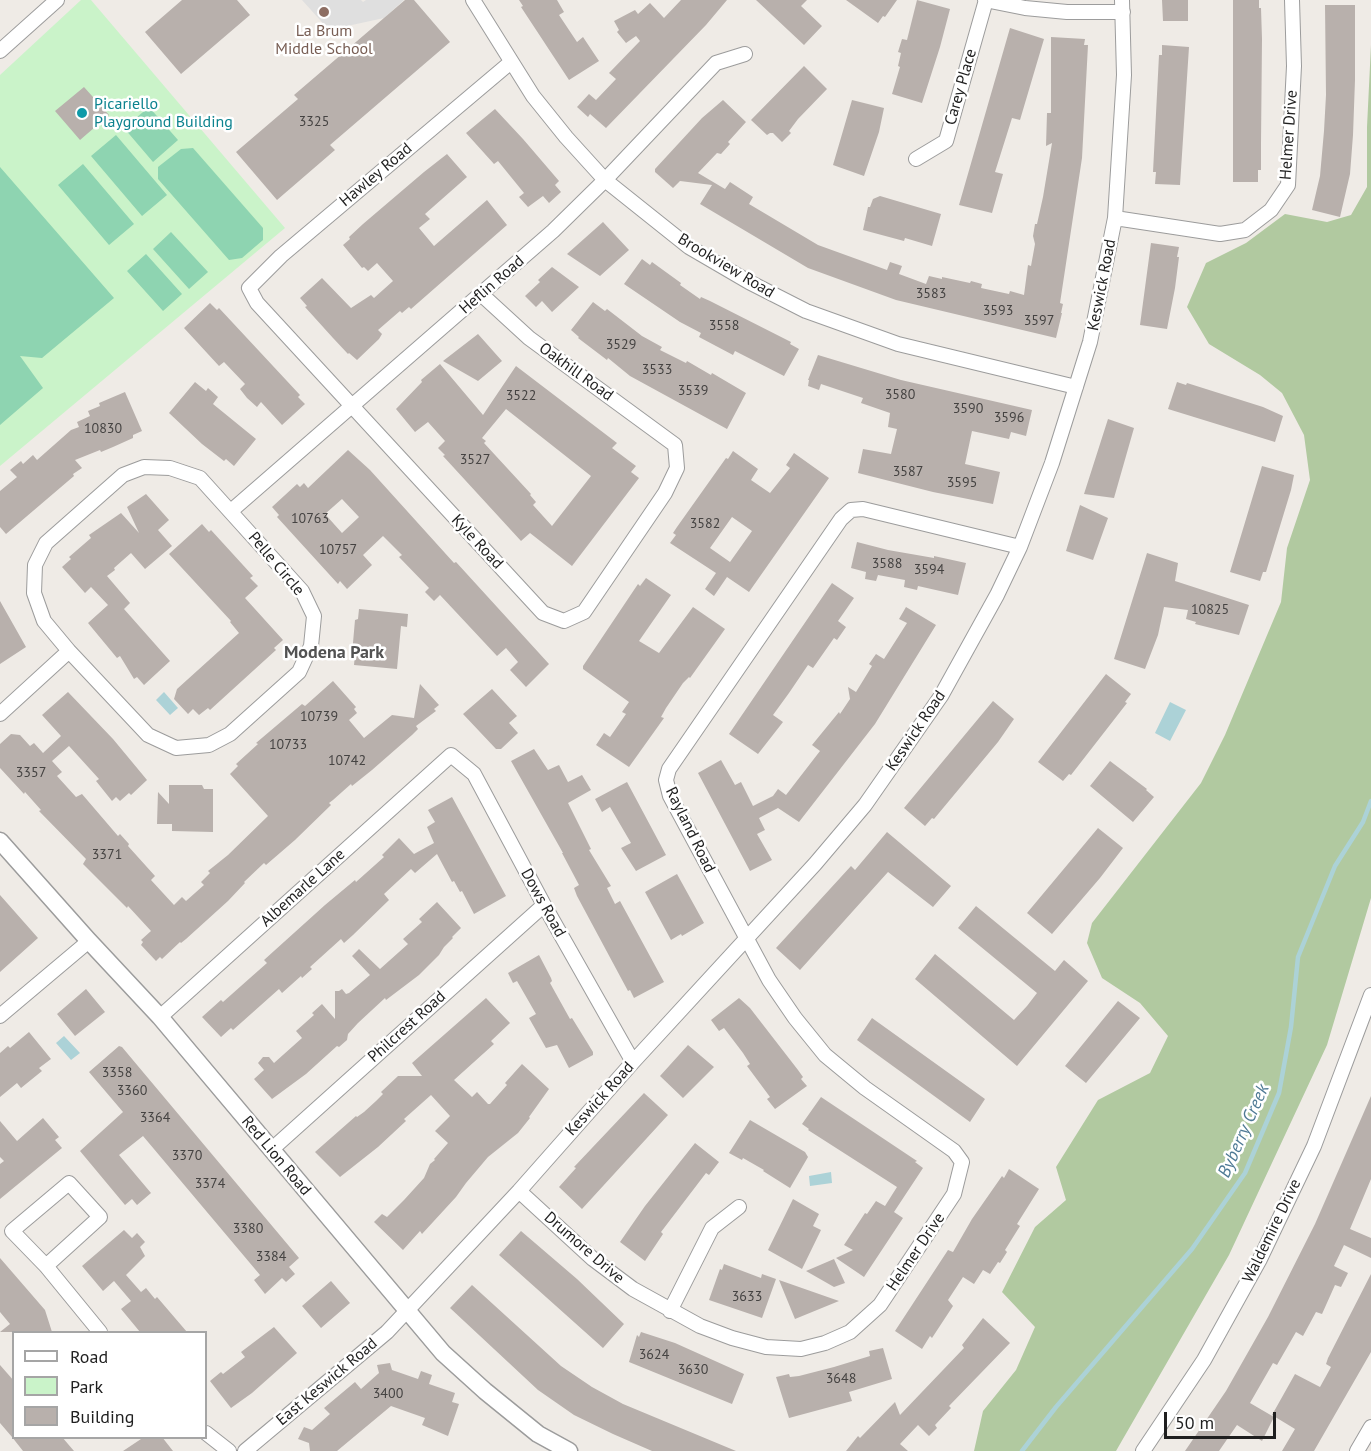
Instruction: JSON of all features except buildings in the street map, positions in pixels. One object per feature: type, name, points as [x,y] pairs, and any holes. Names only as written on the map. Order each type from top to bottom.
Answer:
[{"type":"street","points":[[0,51],[57,0]]},
{"type":"street","name":"Brookview Road","points":[[472,0],[533,96],[566,137],[605,180],[689,247],[749,282],[806,311],[898,344],[1076,387]]},
{"type":"street","points":[[985,0],[1025,8],[1068,12],[1123,6]]},
{"type":"street","name":"Carey Place","points":[[916,159],[945,141],[985,0]]},
{"type":"street","name":"Helmer Drive","points":[[1115,218],[1220,234],[1245,230],[1271,210],[1288,185],[1294,66],[1292,0]]},
{"type":"street","name":"Keswick Road","points":[[407,1310],[519,1191],[633,1062],[815,864],[865,805],[908,745],[941,696],[969,648],[1020,547],[1052,463],[1090,342],[1115,218],[1124,75],[1123,6]]},
{"type":"street","name":"Heflin Road","points":[[231,511],[553,231],[605,180],[716,63],[745,54]]},
{"type":"street","name":"Hawley Road","points":[[252,293],[249,288],[281,256],[511,62]]},
{"type":"street","name":"Kyle Road","points":[[252,293],[257,303],[543,613],[564,621],[584,612],[665,493],[677,468],[675,445]]},
{"type":"street","name":"Oakhill Road","points":[[481,294],[529,338],[675,445]]},
{"type":"street","name":"Pelle Circle","points":[[144,467],[170,468],[200,478],[302,591],[314,616],[311,646],[299,672],[230,734],[209,745],[176,748],[148,735],[69,651],[44,621],[34,593],[35,565],[46,543],[123,475],[144,467]]},
{"type":"street","name":"Rayland Road","points":[[961,1166],[962,1162],[954,1151],[865,1088],[825,1055],[795,1018],[769,980],[746,938],[670,796],[666,780],[669,769],[841,519],[851,510],[863,509],[1020,547]]},
{"type":"street","points":[[0,714],[69,651]]},
{"type":"street","name":"Dows Road","points":[[446,760],[451,755],[474,774],[544,905],[633,1062]]},
{"type":"street","name":"Albemarle Lane","points":[[160,1017],[446,760]]},
{"type":"street","name":"Red Lion Road","points":[[0,842],[160,1017],[443,1353],[538,1434],[569,1451]]},
{"type":"street","name":"Philcrest Road","points":[[271,1150],[544,905]]},
{"type":"street","points":[[0,1016],[89,941]]},
{"type":"street","name":"Waldemire Drive","points":[[1143,1451],[1204,1360],[1260,1259],[1314,1146],[1371,995]]},
{"type":"street","name":"Helmer Drive","points":[[855,1328],[880,1305],[954,1194],[961,1166]]},
{"type":"street","points":[[46,1266],[100,1217],[69,1183],[12,1231],[46,1266],[99,1331]]},
{"type":"street","name":"Drumore Drive","points":[[519,1191],[593,1259],[633,1289],[700,1326],[766,1347],[801,1349],[825,1343],[855,1328]]},
{"type":"street","points":[[670,1311],[712,1228],[739,1207]]},
{"type":"street","name":"East Keswick Road","points":[[245,1451],[387,1332],[407,1310]]},
{"type":"street","points":[[1357,1451],[1371,1427]]},
{"type":"street","points":[[207,1435],[229,1451]]},
{"type":"green space","points":[[81,0],[91,0],[285,228],[0,466],[0,75]]},
{"type":"green space","points":[[1371,45],[1371,898],[1327,1045],[1229,1255],[1116,1451],[974,1451],[983,1411],[1016,1370],[1035,1327],[1002,1292],[1035,1227],[1066,1200],[1056,1167],[1098,1100],[1150,1073],[1168,1036],[1140,1003],[1102,978],[1087,943],[1092,923],[1201,783],[1225,735],[1281,602],[1287,548],[1310,480],[1304,435],[1282,393],[1260,375],[1209,344],[1187,307],[1206,263],[1246,243],[1285,214],[1327,222],[1351,215],[1367,187]]},
{"type":"green space","points":[[149,107],[178,140],[153,162],[124,128]]},
{"type":"green space","points":[[116,135],[167,195],[142,216],[91,156]]},
{"type":"green space","points":[[193,148],[263,228],[263,240],[242,258],[229,260],[158,179],[158,167],[181,149]]},
{"type":"green space","points":[[83,164],[134,224],[109,245],[58,185]]},
{"type":"green space","points":[[0,167],[114,298],[42,358],[20,356],[43,388],[0,425]]},
{"type":"green space","points":[[171,232],[208,272],[189,289],[153,249]]},
{"type":"green space","points":[[146,254],[182,294],[163,311],[127,271]]},
{"type":"shaded area","points":[[302,0],[361,0],[363,2],[366,0],[404,0],[384,18],[329,30]]},
{"type":"water","points":[[164,692],[178,708],[170,715],[156,700]]},
{"type":"water","points":[[1170,702],[1186,710],[1170,741],[1155,733]]},
{"type":"water","points":[[64,1036],[80,1053],[71,1060],[56,1043]]},
{"type":"water","points":[[831,1172],[832,1183],[810,1186],[809,1176]]},
{"type":"waterway","name":"Byberry Creek","points":[[1022,1451],[1056,1407],[1192,1249],[1245,1173],[1279,1093],[1291,1027],[1298,957],[1335,866],[1363,822],[1371,801]]},
{"type":"place","name":"La Brum Middle School","points":[[324,12]]},
{"type":"place","name":"Picariello Playground Building","points":[[82,113]]},
{"type":"district","name":"Modena Park","points":[[334,653]]}]
